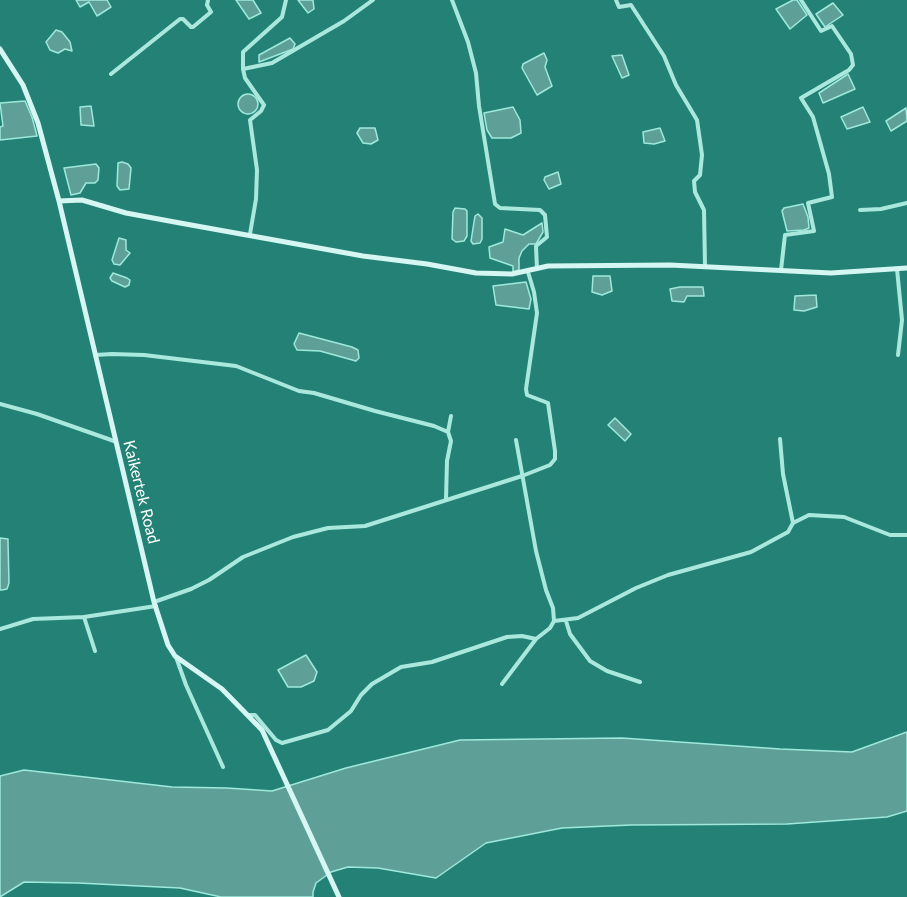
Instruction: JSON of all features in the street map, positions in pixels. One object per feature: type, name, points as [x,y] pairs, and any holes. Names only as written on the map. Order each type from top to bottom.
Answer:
[{"type":"main road","name":"Kaikertek Road","points":[[0,49],[29,98],[59,201],[114,441],[155,604],[168,645],[176,656],[222,688],[262,730],[339,897]]},
{"type":"main road","points":[[59,201],[82,200],[126,213],[363,256],[476,273],[512,274],[548,266],[705,266],[831,273],[907,268]]},
{"type":"street","points":[[111,74],[180,20],[194,27],[211,12],[207,5],[208,0]]},
{"type":"street","points":[[250,234],[256,199],[257,170],[250,120],[261,111],[264,105],[245,78],[243,52],[282,17],[286,0]]},
{"type":"street","points":[[243,69],[272,63],[344,21],[373,0]]},
{"type":"street","points":[[452,0],[468,42],[476,72],[479,106],[495,204],[500,208],[540,210],[545,215],[548,237],[536,246],[537,268]]},
{"type":"street","points":[[616,0],[619,7],[631,5],[664,56],[676,85],[697,120],[702,155],[700,175],[694,181],[695,192],[704,210],[705,266]]},
{"type":"street","points":[[781,271],[785,235],[814,231],[808,203],[832,196],[829,174],[813,117],[801,98],[849,70],[853,65],[851,54],[832,26],[821,32],[801,0]]},
{"type":"street","points":[[860,210],[881,209],[907,203]]},
{"type":"street","points":[[897,269],[902,320],[898,355]]},
{"type":"street","points":[[0,629],[33,619],[84,618],[155,604],[208,580],[243,557],[293,537],[328,528],[365,526],[550,465],[555,459],[555,451],[548,404],[527,395],[537,313],[528,272]]},
{"type":"street","points":[[95,355],[144,355],[236,366],[299,391],[314,393],[434,426],[448,432]]},
{"type":"street","points":[[0,404],[37,414],[114,441]]},
{"type":"street","points":[[446,500],[447,461],[451,441],[448,432],[451,416]]},
{"type":"street","points":[[780,439],[783,474],[793,523]]},
{"type":"street","points":[[502,684],[536,639],[550,628],[554,621],[553,608],[536,551],[516,440]]},
{"type":"street","points":[[554,621],[578,618],[636,588],[668,575],[751,552],[788,532],[793,523],[809,515],[844,517],[890,535],[907,535]]},
{"type":"street","points":[[84,618],[95,651]]},
{"type":"street","points":[[566,621],[570,634],[590,661],[607,671],[640,682]]},
{"type":"street","points":[[249,714],[255,715],[276,740],[282,743],[328,730],[351,711],[361,695],[372,684],[401,667],[432,662],[507,637],[522,636],[536,639]]},
{"type":"street","points":[[176,656],[186,685],[223,767]]},
{"type":"water","points":[[76,0],[107,0],[111,7],[97,16],[89,2],[80,7]]},
{"type":"water","points":[[236,0],[253,0],[261,13],[249,19]]},
{"type":"water","points":[[298,0],[313,0],[314,9],[308,13]]},
{"type":"water","points":[[797,0],[807,15],[790,29],[776,9]]},
{"type":"water","points":[[833,3],[843,15],[825,27],[816,14]]},
{"type":"water","points":[[56,30],[62,32],[70,42],[72,51],[65,49],[58,53],[50,50],[46,42]]},
{"type":"water","points":[[290,38],[295,44],[293,49],[259,62],[259,55]]},
{"type":"water","points":[[544,53],[547,60],[545,67],[552,86],[537,95],[522,68],[523,64]]},
{"type":"water","points":[[622,55],[629,75],[622,78],[612,56]]},
{"type":"water","points":[[848,74],[855,89],[823,103],[819,93]]},
{"type":"water","points":[[248,94],[255,97],[258,104],[255,111],[248,114],[241,111],[238,104],[241,97]]},
{"type":"water","points":[[25,101],[37,136],[0,140],[0,127],[3,126],[0,103]]},
{"type":"water","points":[[91,106],[94,126],[81,125],[80,107]]},
{"type":"water","points":[[513,107],[520,120],[521,133],[511,138],[492,138],[487,130],[484,113]]},
{"type":"water","points":[[863,107],[870,122],[847,129],[841,117]]},
{"type":"water","points":[[906,108],[907,121],[891,131],[886,121]]},
{"type":"water","points":[[360,128],[375,128],[378,140],[371,144],[363,143],[357,133]]},
{"type":"water","points":[[660,128],[665,141],[654,144],[644,143],[643,132]]},
{"type":"water","points":[[122,162],[131,168],[129,189],[120,190],[117,186],[118,163]]},
{"type":"water","points":[[96,164],[99,168],[98,180],[95,183],[86,183],[80,193],[71,195],[64,168]]},
{"type":"water","points":[[558,172],[561,184],[549,189],[544,180],[545,177]]},
{"type":"water","points":[[803,204],[809,228],[787,231],[782,211],[784,208]]},
{"type":"water","points":[[455,208],[467,211],[467,236],[464,241],[456,242],[452,239]]},
{"type":"water","points":[[478,214],[482,218],[482,239],[480,243],[473,244],[471,241],[475,216]]},
{"type":"water","points":[[542,223],[543,232],[536,244],[529,244],[522,251],[519,258],[519,270],[513,272],[513,266],[490,258],[489,247],[503,242],[505,229],[523,235]]},
{"type":"water","points":[[119,238],[126,240],[126,250],[130,253],[120,265],[114,264],[112,260]]},
{"type":"water","points":[[113,273],[130,280],[129,285],[125,287],[112,281],[110,278]]},
{"type":"water","points":[[593,276],[610,276],[612,291],[602,295],[592,292]]},
{"type":"water","points":[[526,282],[531,299],[529,309],[496,305],[493,286]]},
{"type":"water","points":[[703,287],[704,296],[687,296],[684,302],[672,301],[670,289]]},
{"type":"water","points":[[816,295],[817,307],[804,311],[794,310],[795,296]]},
{"type":"water","points":[[299,333],[352,347],[358,350],[359,358],[356,361],[320,351],[297,350],[294,344]]},
{"type":"water","points":[[615,418],[631,434],[625,441],[608,425]]},
{"type":"water","points":[[0,538],[8,539],[9,583],[7,589],[2,590],[0,590]]},
{"type":"water","points":[[306,655],[317,672],[314,681],[301,687],[288,687],[278,670]]},
{"type":"water","points":[[907,732],[907,811],[887,817],[787,824],[562,828],[486,843],[436,878],[378,868],[348,867],[331,872],[316,883],[313,897],[221,897],[180,888],[24,882],[0,897],[0,776],[24,770],[172,787],[272,791],[346,768],[460,740],[622,738],[852,752]]}]
